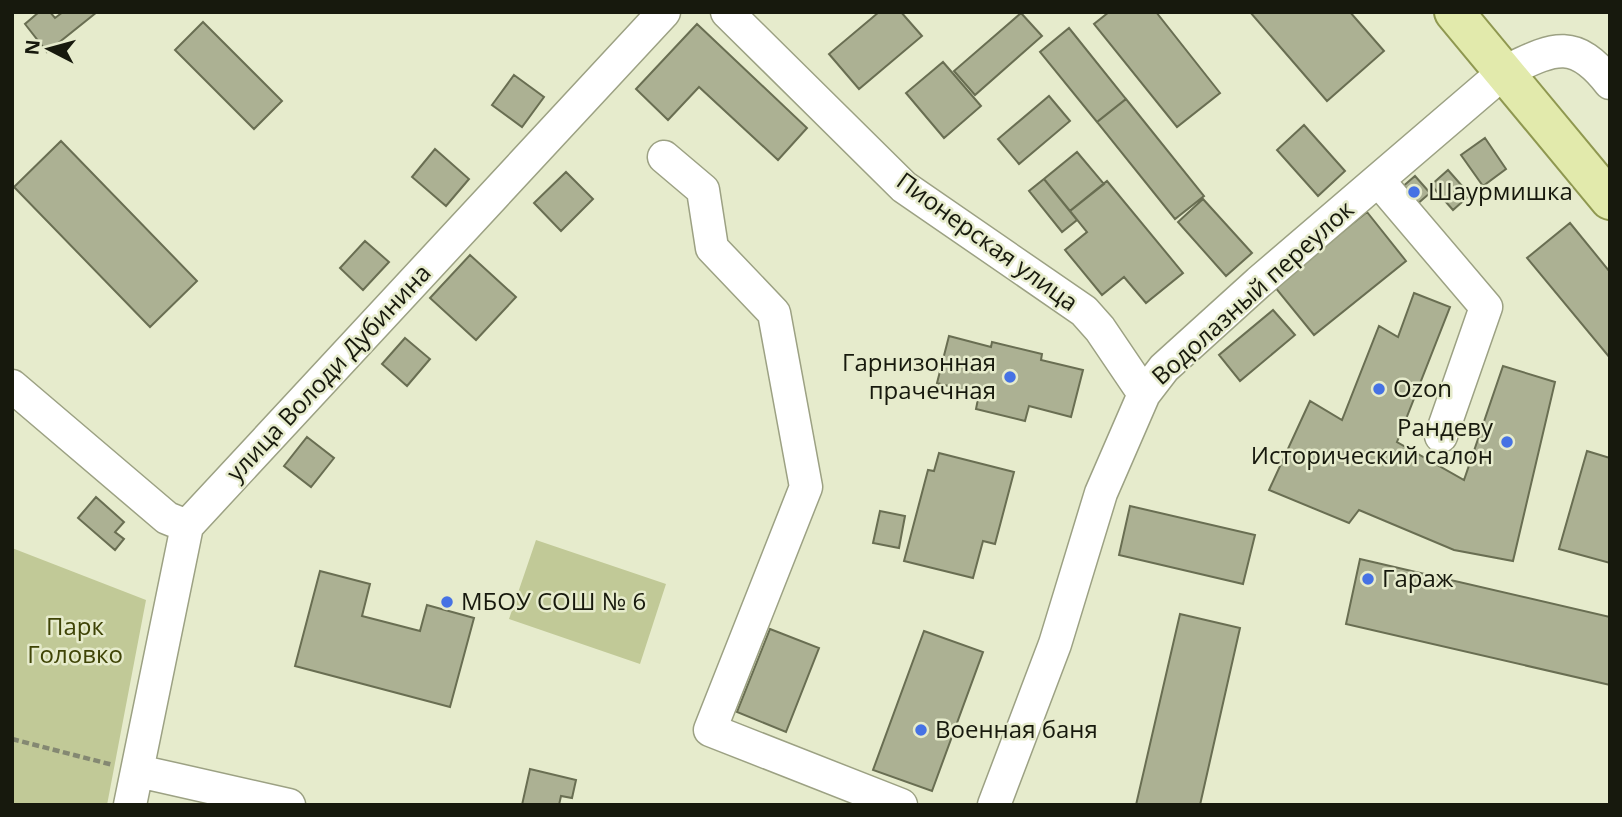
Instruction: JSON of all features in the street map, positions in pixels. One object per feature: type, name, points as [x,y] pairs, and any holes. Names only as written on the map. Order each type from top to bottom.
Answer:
[{"type":"main road","points":[[1454,12],[1610,200]]},
{"type":"street","name":"улица Володи Дубинина","points":[[187,526],[664,12]]},
{"type":"street","name":"Пионерская улица","points":[[727,12],[904,187],[1084,312],[1100,329],[1144,394]]},
{"type":"street","name":"Водолазный переулок","points":[[994,805],[1055,643],[1101,494],[1144,394],[1173,360],[1259,282],[1504,72],[1536,57],[1566,51],[1580,54],[1595,65],[1610,83]]},
{"type":"street","points":[[664,158],[703,190],[712,248],[774,313],[806,487],[710,730],[901,805]]},
{"type":"street","points":[[1378,180],[1486,307],[1441,436]]},
{"type":"street","points":[[12,386],[167,518],[187,526],[130,805]]},
{"type":"street","points":[[138,771],[286,804]]},
{"type":"path","points":[[12,739],[138,771]]},
{"type":"green space","points":[[536,540],[666,584],[640,664],[509,619]]},
{"type":"green space","name":"Парк Головко","points":[[12,548],[146,600],[107,805],[12,805]]},
{"type":"building","points":[[39,12],[50,12],[55,18],[63,12],[97,12],[47,52],[25,24]]},
{"type":"building","points":[[879,12],[901,12],[922,36],[859,89],[829,54]]},
{"type":"building","points":[[1109,12],[1156,12],[1220,93],[1177,127],[1094,24]]},
{"type":"building","points":[[1250,12],[1350,12],[1384,51],[1327,101]]},
{"type":"building","points":[[1021,13],[1042,36],[975,95],[954,71]]},
{"type":"building","points":[[203,22],[282,101],[254,129],[175,50]]},
{"type":"building","points":[[697,24],[807,128],[778,160],[699,87],[668,120],[636,89]]},
{"type":"building","points":[[1069,28],[1126,99],[1097,122],[1040,52]]},
{"type":"building","points":[[943,62],[981,106],[944,138],[906,93]]},
{"type":"building","points":[[514,75],[544,97],[522,127],[492,105]]},
{"type":"building","points":[[1049,96],[1070,121],[1019,164],[998,139]]},
{"type":"building","points":[[1126,99],[1204,196],[1175,219],[1097,122]]},
{"type":"building","points":[[1304,125],[1345,171],[1318,196],[1277,150]]},
{"type":"building","points":[[1485,138],[1506,169],[1483,186],[1461,155]]},
{"type":"building","points":[[61,141],[197,281],[150,327],[14,187]]},
{"type":"building","points":[[435,149],[469,179],[446,206],[412,177]]},
{"type":"building","points":[[1077,152],[1104,184],[1070,211],[1044,179]]},
{"type":"building","points":[[1448,170],[1470,195],[1453,210],[1431,185]]},
{"type":"building","points":[[566,172],[593,199],[561,231],[534,203]]},
{"type":"building","points":[[1415,176],[1430,193],[1416,205],[1401,188]]},
{"type":"building","points":[[1044,179],[1077,220],[1062,232],[1029,191]]},
{"type":"building","points":[[1107,181],[1183,273],[1146,303],[1124,277],[1102,295],[1065,250],[1087,232],[1070,211]]},
{"type":"building","points":[[1203,199],[1252,253],[1226,276],[1178,222]]},
{"type":"building","points":[[1367,212],[1406,261],[1314,335],[1274,286]]},
{"type":"building","points":[[1570,223],[1610,272],[1610,358],[1527,258]]},
{"type":"building","points":[[365,241],[389,262],[363,290],[340,268]]},
{"type":"building","points":[[470,255],[516,297],[476,340],[430,298]]},
{"type":"building","points":[[1414,293],[1450,307],[1397,442],[1464,480],[1503,366],[1555,382],[1513,561],[1454,550],[1359,510],[1349,523],[1269,490],[1310,401],[1342,420],[1379,326],[1398,337]]},
{"type":"building","points":[[1273,310],[1295,335],[1240,381],[1219,355]]},
{"type":"building","name":"Гарнизонная прачечная","points":[[949,336],[991,347],[992,342],[1042,354],[1041,360],[1083,370],[1071,417],[1029,406],[1025,421],[976,409],[979,394],[937,383]]},
{"type":"building","points":[[405,338],[430,359],[407,386],[382,364]]},
{"type":"building","points":[[307,437],[334,458],[311,487],[284,466]]},
{"type":"building","points":[[1587,451],[1610,458],[1610,563],[1559,549]]},
{"type":"building","points":[[939,453],[1014,472],[995,544],[983,541],[973,578],[904,561],[928,470],[934,471]]},
{"type":"building","points":[[96,497],[124,522],[115,532],[124,539],[115,550],[78,518]]},
{"type":"building","points":[[1130,506],[1255,535],[1243,584],[1119,555]]},
{"type":"building","points":[[880,511],[905,516],[899,548],[873,543]]},
{"type":"building","points":[[1360,559],[1610,617],[1610,685],[1346,624]]},
{"type":"building","points":[[320,571],[370,584],[362,616],[420,631],[427,605],[474,618],[450,707],[295,666]]},
{"type":"building","points":[[1180,614],[1240,628],[1200,805],[1136,805]]},
{"type":"building","points":[[770,629],[819,648],[786,732],[737,712]]},
{"type":"building","name":"Военная баня","points":[[924,631],[983,652],[932,791],[873,770]]},
{"type":"building","points":[[530,769],[576,780],[572,798],[561,796],[559,805],[522,805]]},
{"type":"place","name":"Шаурмишка","points":[[1414,192]]},
{"type":"place","name":"Гарнизонная прачечная","points":[[1010,377]]},
{"type":"place","name":"Ozon","points":[[1379,389]]},
{"type":"place","name":"Рандеву Исторический салон","points":[[1507,442]]},
{"type":"place","name":"Гараж","points":[[1368,579]]},
{"type":"place","name":"МБОУ СОШ № 6","points":[[447,602]]},
{"type":"place","name":"Военная баня","points":[[921,730]]}]
